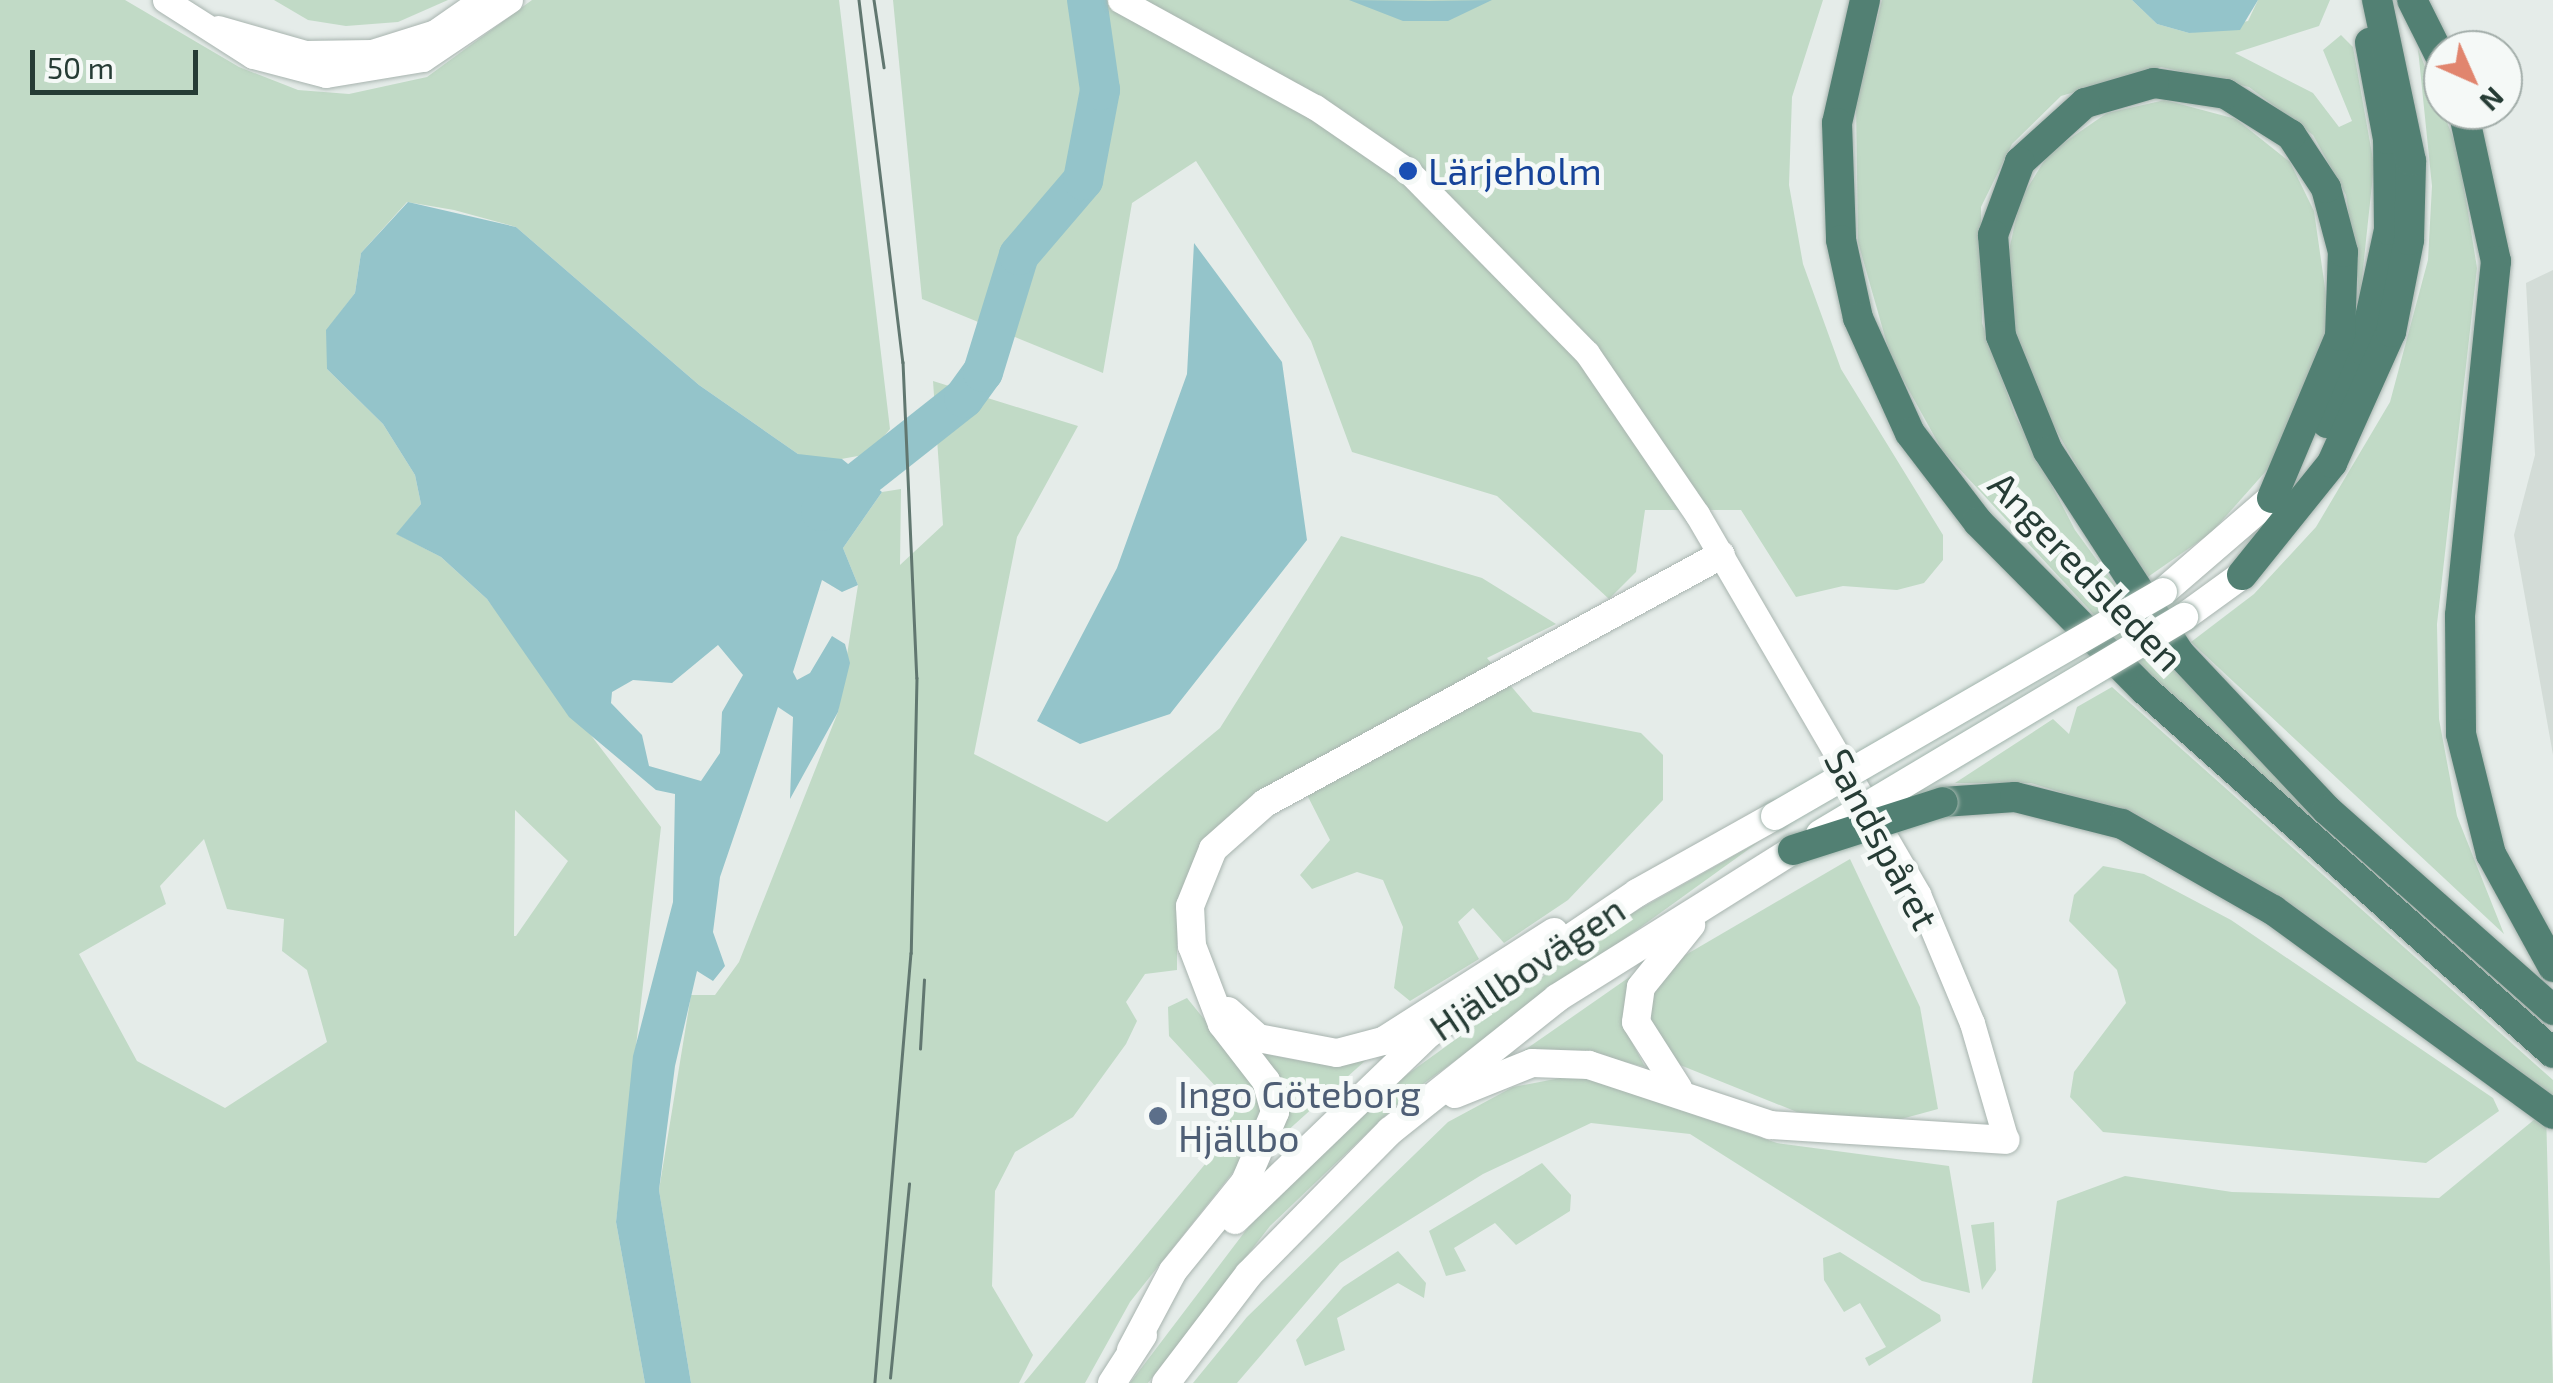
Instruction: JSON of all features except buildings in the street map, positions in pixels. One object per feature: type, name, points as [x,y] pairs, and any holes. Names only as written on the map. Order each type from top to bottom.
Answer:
[{"type":"highway","name":"Angeredsleden","points":[[1865,0],[1836,123],[1841,240],[1858,318],[1910,432],[1978,522],[2145,690],[2553,1052]]},
{"type":"highway","points":[[2272,498],[2347,389],[2382,276],[2388,139],[2356,0]]},
{"type":"highway","points":[[2242,575],[2327,472],[2391,332],[2409,240],[2411,161],[2377,0]]},
{"type":"highway","points":[[2412,0],[2427,30]]},
{"type":"highway","points":[[2272,498],[2324,390],[2342,323],[2343,252],[2326,188],[2282,126],[2226,94],[2154,83],[2085,103],[2020,162],[1993,235],[2001,336],[2048,451],[2180,654],[2326,810],[2553,1010]]},
{"type":"highway","points":[[2467,130],[2496,261],[2460,615],[2461,734],[2491,854],[2553,967]]},
{"type":"highway","points":[[1793,850],[1943,802],[2015,796],[2122,824],[2288,920],[2553,1114]]},
{"type":"main road","name":"Hjällbovägen","points":[[1112,1383],[1131,1350],[1214,1242],[1321,1129],[1428,1034],[1637,893],[2163,592],[2272,498]]},
{"type":"main road","points":[[1131,1350],[1172,1270],[1260,1157],[1276,1112],[1214,1004],[1192,946],[1190,906],[1213,849],[1238,822],[1721,555]]},
{"type":"main road","name":"Hjällbovägen","points":[[1166,1383],[1249,1274],[1390,1131],[1557,998],[1729,887],[2184,617],[2242,575]]},
{"type":"main road","points":[[1678,1088],[1636,1022],[1641,987],[1729,887]]},
{"type":"main road","points":[[1214,1004],[1258,1038],[1297,1050],[1337,1053],[1383,1041],[1520,948],[1637,893]]},
{"type":"main road","points":[[1390,1131],[1532,1063],[1615,1069],[1678,1088],[1770,1125],[2006,1140]]},
{"type":"street","points":[[165,0],[282,67],[352,75],[447,48],[510,0]]},
{"type":"street","points":[[218,28],[305,52],[372,52],[435,32],[481,0]]},
{"type":"street","name":"Sandspåret","points":[[1120,0],[1315,107],[1438,197],[1588,353],[1721,555],[1918,894],[1972,1022],[2006,1140]]},
{"type":"shaded area","points":[[2553,270],[2553,755],[2514,535],[2535,455],[2526,283]]},
{"type":"green space","points":[[0,0],[125,0],[239,67],[298,90],[349,94],[427,77],[532,0],[839,0],[890,429],[869,454],[819,463],[798,454],[699,385],[516,227],[454,210],[407,202],[361,253],[355,293],[327,330],[327,369],[383,424],[415,475],[421,504],[397,534],[441,557],[487,599],[661,827],[616,1222],[645,1383],[0,1383]],"holes":[[[515,810],[568,861],[516,936],[514,936]],[[204,839],[227,909],[284,919],[282,951],[307,970],[327,1042],[225,1108],[137,1061],[79,954],[166,904],[160,886]]]},
{"type":"green space","points":[[274,0],[448,0],[398,22],[346,26],[308,20]]},
{"type":"green space","points":[[893,0],[1823,0],[1792,97],[1789,185],[1803,264],[1841,369],[1943,535],[1943,560],[1924,583],[1897,590],[1843,586],[1796,597],[1741,510],[1645,510],[1636,572],[1609,599],[1497,496],[1352,452],[1311,341],[1196,161],[1132,203],[1103,373],[922,299]]},
{"type":"green space","points":[[1882,0],[2132,0],[2157,24],[2189,33],[2248,21],[2258,0],[2330,0],[2319,26],[2235,53],[2313,93],[2339,127],[2352,121],[2323,50],[2341,35],[2353,47],[2374,165],[2360,297],[2346,195],[2313,135],[2249,87],[2161,67],[2061,96],[2012,144],[1981,207],[1982,323],[2015,415],[2075,530],[2173,665],[2553,1033],[2146,671],[1942,450],[1891,358],[1858,242],[1856,102]]},
{"type":"green space","points":[[2418,49],[2423,62],[2423,98]]},
{"type":"green space","points":[[2165,100],[2236,119],[2290,162],[2314,211],[2329,316],[2322,357],[2274,462],[2211,533],[2142,581],[2047,414],[2016,336],[2006,264],[2020,200],[2049,153],[2107,113]]},
{"type":"green space","points":[[2426,130],[2450,130],[2458,150],[2477,268],[2437,624],[2439,719],[2457,816],[2504,934],[2191,642],[2254,594],[2316,527],[2390,402],[2428,260],[2432,186]]},
{"type":"green space","points":[[933,381],[1078,426],[1017,537],[974,754],[1107,822],[1220,728],[1341,536],[1482,578],[1556,624],[1487,658],[1533,712],[1641,733],[1663,755],[1663,800],[1568,900],[1504,943],[1473,908],[1458,922],[1479,959],[1410,1001],[1394,988],[1403,927],[1383,880],[1357,872],[1312,889],[1300,875],[1330,840],[1302,785],[1242,819],[1177,919],[1177,970],[1145,974],[1126,1002],[1137,1021],[1126,1044],[1073,1117],[1015,1152],[995,1191],[992,1286],[1033,1355],[1019,1383],[691,1383],[659,1190],[691,995],[715,995],[739,962],[838,712],[858,585],[843,548],[882,492],[901,489],[900,565],[943,525]]},
{"type":"green space","points":[[2112,687],[2553,1080],[2553,1099],[2449,1019],[2117,810],[2031,783],[1955,783],[2053,719],[2069,734],[2077,707]]},
{"type":"green space","points":[[1760,841],[1405,1097],[1270,1226],[1148,1383],[1130,1383],[1256,1217],[1394,1084],[1622,919]]},
{"type":"green space","points":[[1850,859],[1920,1007],[1938,1109],[1894,1121],[1797,1112],[1675,1063],[1650,1026],[1650,997],[1682,957]]},
{"type":"green space","points":[[2103,866],[2144,874],[2231,920],[2493,1098],[2499,1111],[2426,1163],[2103,1132],[2070,1097],[2074,1072],[2126,1003],[2117,970],[2069,921],[2074,895]]},
{"type":"green space","points":[[1631,976],[1625,1029],[1645,1067],[1598,1055],[1519,1054]]},
{"type":"green space","points":[[1187,998],[1255,1082],[1262,1117],[1245,1157],[1130,1302],[1085,1383],[1024,1383],[1230,1134],[1230,1102],[1169,1036],[1168,1007]]},
{"type":"green space","points":[[1265,1054],[1306,1062],[1366,1060],[1285,1133]]},
{"type":"green space","points":[[1576,1075],[1777,1143],[1949,1166],[1970,1293],[1922,1281],[1690,1134],[1591,1123],[1483,1174],[1340,1263],[1237,1383],[1193,1383],[1247,1317],[1448,1122],[1513,1087]]},
{"type":"green space","points":[[2546,1110],[2553,1383],[2032,1383],[2057,1201],[2125,1176],[2232,1192],[2439,1198]]},
{"type":"green space","points":[[1542,1163],[1571,1195],[1570,1211],[1516,1245],[1495,1223],[1454,1248],[1466,1271],[1446,1276],[1429,1231]]},
{"type":"green space","points":[[1994,1222],[1996,1270],[1982,1290],[1971,1225]]},
{"type":"green space","points":[[1398,1251],[1426,1283],[1424,1298],[1398,1283],[1337,1318],[1345,1350],[1305,1366],[1296,1340],[1343,1287]]},
{"type":"green space","points":[[1840,1252],[1940,1315],[1941,1321],[1869,1366],[1865,1358],[1886,1347],[1860,1303],[1844,1312],[1824,1280],[1823,1258]]},
{"type":"water","points":[[1349,0],[1492,0],[1448,21],[1403,21]]},
{"type":"water","points":[[2132,0],[2258,0],[2240,30],[2189,33],[2157,24]]},
{"type":"water","points":[[408,202],[516,227],[699,385],[798,454],[842,459],[882,492],[843,548],[858,585],[842,592],[822,580],[793,672],[797,680],[810,673],[832,636],[845,644],[850,663],[838,712],[790,799],[793,717],[778,707],[720,877],[713,932],[725,966],[713,981],[697,971],[675,1066],[659,1190],[691,1383],[645,1383],[616,1222],[633,1056],[673,902],[675,794],[656,790],[569,717],[487,599],[441,557],[396,534],[421,504],[415,475],[383,424],[327,369],[326,330],[355,293],[361,253]],"holes":[[[718,645],[743,675],[722,712],[720,753],[701,781],[649,766],[642,735],[611,703],[612,692],[633,680],[672,683]]]},
{"type":"water","points":[[1194,243],[1282,362],[1307,540],[1170,714],[1080,744],[1037,721],[1117,568],[1187,374]]},
{"type":"waterway","points":[[821,511],[964,398],[983,372],[1019,255],[1083,180],[1100,90],[1087,0]]},
{"type":"tram line","points":[[859,0],[903,362],[917,678],[911,953],[875,1383]]},
{"type":"tram line","points":[[874,0],[884,67]]},
{"type":"tram line","points":[[920,1049],[924,980]]},
{"type":"tram line","points":[[890,1378],[909,1184]]},
{"type":"place","name":"Lärjeholm","points":[[1408,171]]},
{"type":"place","name":"Ingo Göteborg Hjällbo","points":[[1158,1116]]}]
